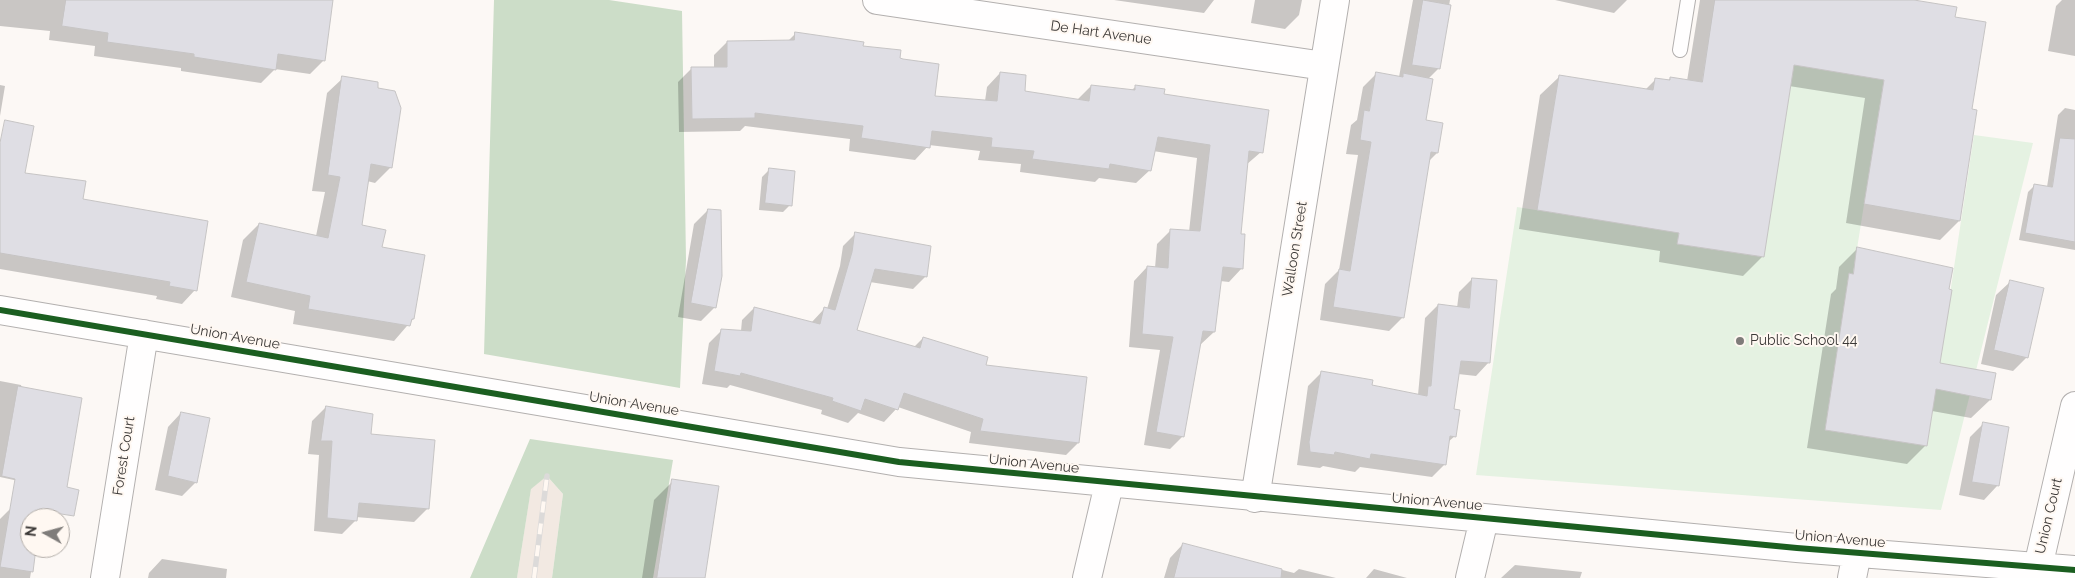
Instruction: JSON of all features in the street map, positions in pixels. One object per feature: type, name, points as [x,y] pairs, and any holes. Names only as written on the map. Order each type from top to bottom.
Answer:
[{"type":"street","name":"De Hart Avenue","points":[[877,0],[1324,66]]},
{"type":"street","name":"Walloon Street","points":[[1255,498],[1335,0]]},
{"type":"street","name":"Union Avenue","points":[[0,310],[899,462],[1109,484],[1484,519],[1854,566],[2038,567],[2075,570]]},
{"type":"street","name":"Forest Court","points":[[105,578],[144,334]]},
{"type":"street","name":"Union Court","points":[[2038,567],[2075,406]]},
{"type":"street","points":[[1087,578],[1109,484]]},
{"type":"street","points":[[1470,578],[1484,519]]},
{"type":"lane","points":[[1680,50],[1688,0]]},
{"type":"shaded area","points":[[547,476],[563,494],[552,578],[517,578],[531,488]]},
{"type":"green space","points":[[494,0],[609,0],[682,11],[686,260],[680,388],[484,354]]},
{"type":"green space","points":[[1794,65],[1884,79],[1853,274],[1849,274],[1825,430],[1927,446],[1974,135],[2033,143],[1941,510],[1476,475],[1517,207],[1632,225],[1697,116],[1677,244],[1763,257]]},
{"type":"green space","points":[[530,439],[673,460],[653,578],[552,578],[563,494],[547,476],[531,489],[517,578],[470,578]]},
{"type":"building","points":[[66,0],[333,0],[325,61],[278,54],[276,70],[194,57],[194,54],[107,42],[108,33],[62,26]]},
{"type":"building","points":[[1423,0],[1451,5],[1440,69],[1412,65]]},
{"type":"building","points":[[1715,0],[1914,0],[1957,7],[1955,17],[1986,22],[1972,109],[1977,110],[1960,221],[1864,204],[1884,80],[1794,65],[1764,257],[1677,244],[1679,233],[1537,210],[1559,75],[1653,90],[1655,78],[1670,80],[1670,77],[1702,82]]},
{"type":"building","points":[[795,32],[864,42],[863,46],[901,50],[900,58],[939,64],[935,96],[997,101],[1000,72],[1026,75],[1025,91],[1089,101],[1091,85],[1135,90],[1135,85],[1165,89],[1164,94],[1269,110],[1263,153],[1249,151],[1241,234],[1245,234],[1243,269],[1223,267],[1215,332],[1203,331],[1184,437],[1156,432],[1173,337],[1142,334],[1147,266],[1168,268],[1170,229],[1200,231],[1210,145],[1158,137],[1151,171],[1110,164],[1109,169],[1032,159],[1034,151],[991,147],[992,138],[932,131],[930,148],[861,138],[863,126],[755,113],[755,118],[692,119],[691,67],[727,67],[727,41],[794,40]]},
{"type":"building","points":[[1376,72],[1403,77],[1403,73],[1433,79],[1426,120],[1443,123],[1438,153],[1431,152],[1404,318],[1333,307],[1339,269],[1350,271],[1371,142],[1360,140],[1364,110],[1369,111]]},
{"type":"building","points":[[342,76],[378,82],[378,88],[395,91],[401,108],[392,168],[371,164],[362,225],[386,230],[382,247],[425,255],[414,319],[412,319],[410,326],[308,309],[310,296],[246,282],[259,223],[328,238],[340,177],[328,175]]},
{"type":"building","points":[[5,120],[34,126],[25,173],[86,181],[83,199],[208,221],[197,291],[169,286],[170,282],[0,253],[0,143]]},
{"type":"building","points":[[2060,138],[2075,139],[2075,242],[2025,233],[2034,184],[2052,187]]},
{"type":"building","points":[[769,168],[795,171],[792,206],[765,203]]},
{"type":"building","points":[[708,209],[721,210],[722,276],[716,308],[691,303]]},
{"type":"building","points":[[855,232],[931,246],[927,277],[875,269],[857,330],[920,348],[923,337],[988,357],[986,365],[1087,377],[1079,443],[980,431],[983,419],[904,393],[898,410],[865,399],[861,411],[832,401],[833,398],[741,373],[740,376],[714,371],[721,329],[751,331],[754,307],[820,324],[824,307],[835,310],[852,252]]},
{"type":"building","points":[[1857,247],[1953,268],[1949,289],[1952,290],[1940,363],[1996,373],[1991,400],[1936,389],[1927,446],[1825,430],[1849,273],[1853,274]]},
{"type":"building","points":[[1472,278],[1497,280],[1490,363],[1461,361],[1454,409],[1460,410],[1456,437],[1450,436],[1446,465],[1371,454],[1370,459],[1335,452],[1334,455],[1310,452],[1309,442],[1321,371],[1373,380],[1372,385],[1427,396],[1428,386],[1431,386],[1438,304],[1469,308]]},
{"type":"building","points":[[2010,280],[2044,288],[2028,358],[1994,350]]},
{"type":"building","points":[[18,386],[82,398],[67,487],[79,490],[74,516],[70,515],[70,508],[20,508],[20,558],[35,558],[33,572],[0,567],[15,479],[2,476]]},
{"type":"building","points":[[326,406],[373,414],[371,434],[435,440],[429,509],[359,503],[357,521],[327,518],[332,441],[321,441]]},
{"type":"building","points":[[181,412],[210,418],[197,483],[168,476]]},
{"type":"building","points":[[1983,422],[2009,427],[1999,486],[1972,482]]},
{"type":"building","points":[[672,479],[719,486],[705,578],[657,578]]},
{"type":"building","points":[[1183,543],[1282,569],[1281,578],[1174,578]]},
{"type":"railway","points":[[534,578],[547,476]]},
{"type":"cycle path","points":[[0,310],[899,462],[1797,548],[2075,570]]},
{"type":"place","name":"Public School 44","points":[[1740,341]]}]
